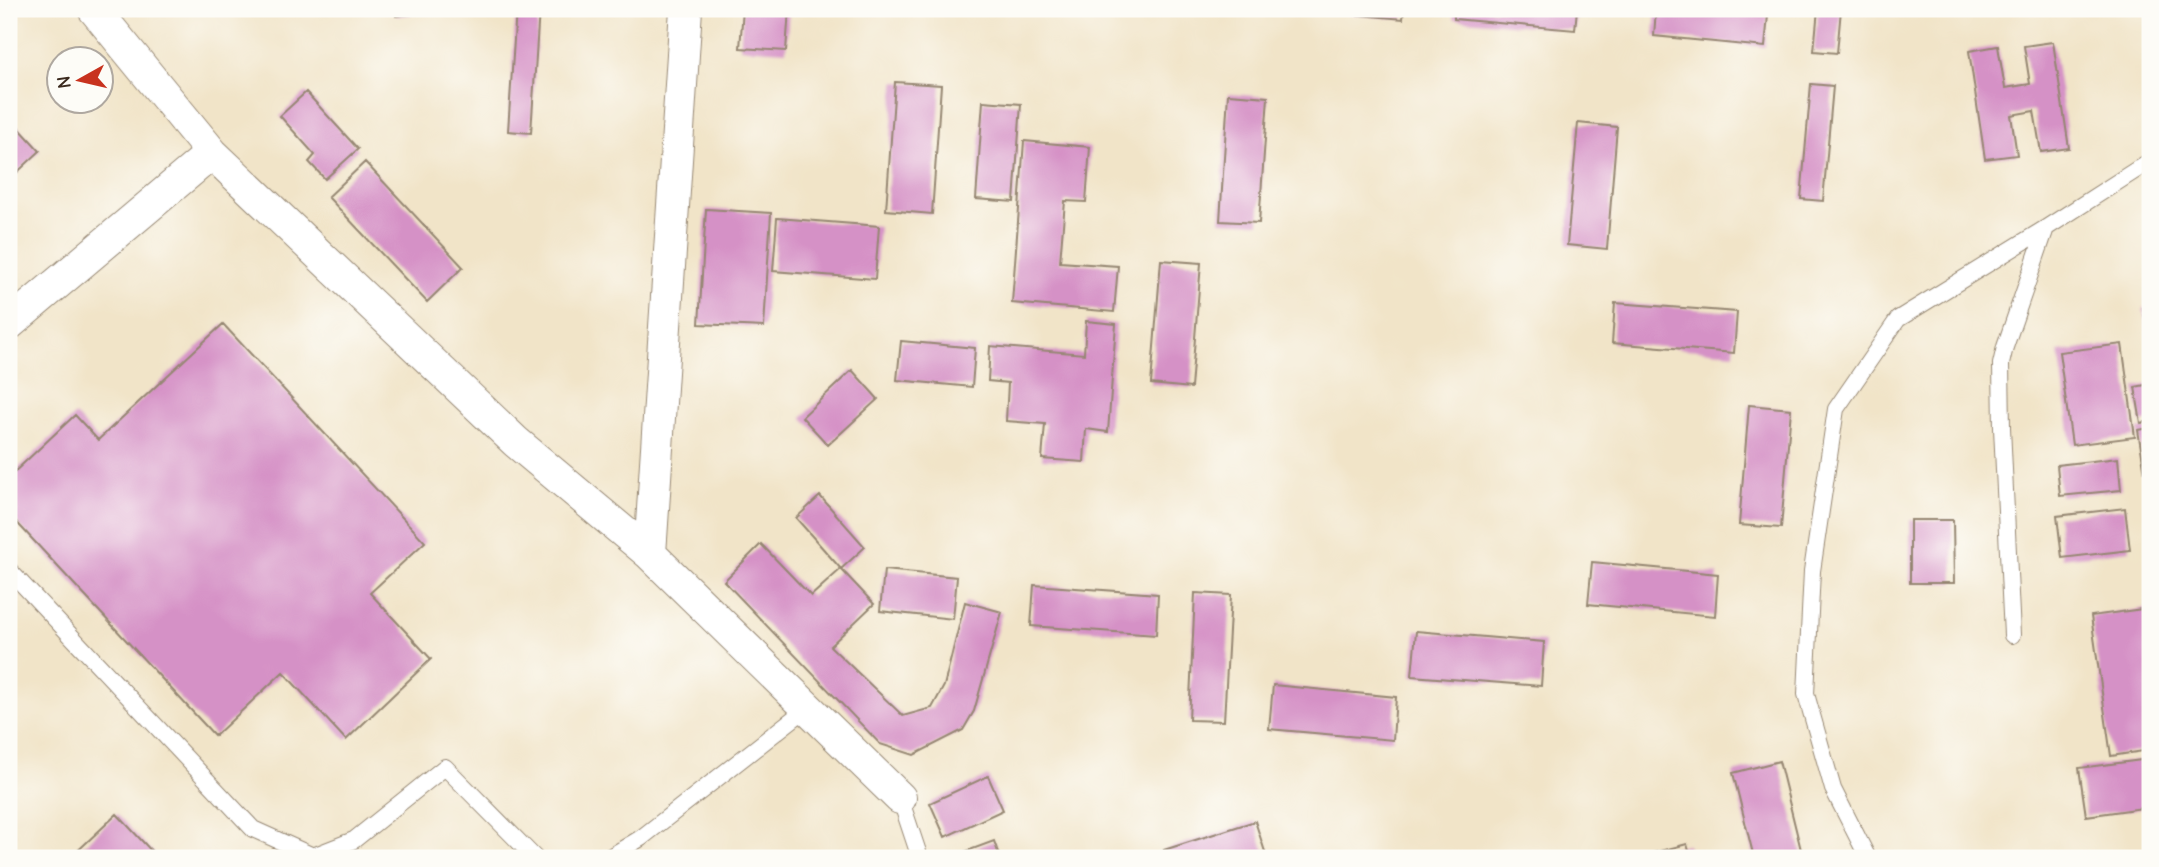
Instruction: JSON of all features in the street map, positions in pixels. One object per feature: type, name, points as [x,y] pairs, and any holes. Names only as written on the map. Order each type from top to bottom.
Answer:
[{"type":"street","points":[[94,9],[212,153],[516,442],[650,554],[900,799]]},
{"type":"street","points":[[650,554],[686,9]]},
{"type":"street","points":[[9,324],[212,153]]},
{"type":"lane","points":[[1868,858],[1832,789],[1806,694],[1812,571],[1836,409],[1898,319],[2150,161]]},
{"type":"lane","points":[[2012,635],[2001,365],[2046,228]]},
{"type":"lane","points":[[9,570],[253,829],[316,857],[354,840],[444,767],[535,858]]},
{"type":"lane","points":[[608,858],[641,838],[807,708]]},
{"type":"lane","points":[[900,799],[920,858]]},
{"type":"building","points":[[395,9],[420,9],[421,13],[396,16]]},
{"type":"building","points":[[516,9],[539,9],[531,133],[508,131]]},
{"type":"building","points":[[743,9],[789,9],[786,51],[740,48]]},
{"type":"building","points":[[1317,9],[1404,9],[1403,19]]},
{"type":"building","points":[[1454,9],[1577,9],[1575,30],[1454,19]]},
{"type":"building","points":[[1656,9],[1701,9],[1768,15],[1765,47],[1654,36]]},
{"type":"building","points":[[1818,9],[1841,9],[1837,53],[1814,51]]},
{"type":"building","points":[[2053,42],[2069,148],[2041,152],[2034,111],[2011,115],[2017,155],[1985,159],[1969,51],[1998,46],[2005,88],[2030,84],[2024,46]]},
{"type":"building","points":[[895,82],[941,85],[932,214],[886,210]]},
{"type":"building","points":[[1811,84],[1833,86],[1823,201],[1801,199]]},
{"type":"building","points":[[306,92],[358,149],[325,179],[309,162],[315,155],[280,116]]},
{"type":"building","points":[[1228,94],[1268,97],[1259,223],[1220,221]]},
{"type":"building","points":[[983,101],[1021,104],[1014,202],[976,199]]},
{"type":"building","points":[[9,117],[40,151],[9,180]]},
{"type":"building","points":[[1578,123],[1617,127],[1607,249],[1567,245]]},
{"type":"building","points":[[1024,141],[1090,147],[1086,202],[1065,201],[1060,262],[1118,266],[1114,312],[1012,303]]},
{"type":"building","points":[[365,162],[463,267],[427,302],[328,197]]},
{"type":"building","points":[[706,209],[771,213],[764,327],[699,324]]},
{"type":"building","points":[[777,218],[879,226],[875,279],[773,271]]},
{"type":"building","points":[[1161,260],[1201,263],[1191,388],[1151,384]]},
{"type":"building","points":[[1615,303],[1737,312],[1734,353],[1612,343]]},
{"type":"building","points":[[2150,307],[2150,340],[2149,340],[2143,308]]},
{"type":"building","points":[[1086,321],[1116,324],[1108,432],[1086,429],[1084,462],[1042,459],[1045,424],[1006,421],[1008,383],[988,381],[990,346],[1084,354]]},
{"type":"building","points":[[223,324],[425,542],[370,593],[431,659],[346,740],[283,672],[215,736],[9,514],[9,477],[75,415],[98,440]]},
{"type":"building","points":[[901,341],[975,348],[972,387],[897,380]]},
{"type":"building","points":[[2122,344],[2135,437],[2072,445],[2059,352]]},
{"type":"building","points":[[852,370],[878,399],[828,445],[802,417]]},
{"type":"building","points":[[2150,384],[2150,421],[2141,423],[2135,387]]},
{"type":"building","points":[[1749,405],[1791,409],[1781,528],[1739,525]]},
{"type":"building","points":[[2150,428],[2150,499],[2149,499],[2138,430]]},
{"type":"building","points":[[2118,458],[2121,490],[2060,496],[2057,465]]},
{"type":"building","points":[[820,496],[865,547],[841,569],[796,518]]},
{"type":"building","points":[[2125,508],[2130,550],[2062,558],[2057,516]]},
{"type":"building","points":[[1910,520],[1953,520],[1954,583],[1910,583]]},
{"type":"building","points":[[761,544],[811,596],[841,569],[874,604],[830,646],[903,716],[932,708],[944,686],[965,602],[1002,612],[974,711],[963,730],[914,755],[880,744],[724,581]]},
{"type":"building","points":[[1592,562],[1718,574],[1715,616],[1588,604]]},
{"type":"building","points":[[884,570],[957,577],[953,619],[880,611]]},
{"type":"building","points":[[1034,585],[1158,594],[1156,635],[1031,626]]},
{"type":"building","points":[[1195,593],[1231,595],[1224,721],[1189,720]]},
{"type":"building","points":[[2150,608],[2150,750],[2111,756],[2091,616]]},
{"type":"building","points":[[1416,631],[1544,642],[1541,686],[1412,676]]},
{"type":"building","points":[[1273,685],[1396,697],[1393,740],[1269,729]]},
{"type":"building","points":[[2150,759],[2150,807],[2086,816],[2079,768]]},
{"type":"building","points":[[1779,761],[1803,858],[1754,858],[1733,773]]},
{"type":"building","points":[[988,776],[1003,810],[945,837],[930,803]]},
{"type":"building","points":[[117,814],[156,858],[70,858]]},
{"type":"building","points":[[1255,821],[1267,858],[1167,858],[1164,850]]},
{"type":"building","points":[[994,841],[1000,858],[957,858],[956,855]]},
{"type":"building","points":[[1687,844],[1691,858],[1637,858],[1637,857]]}]
